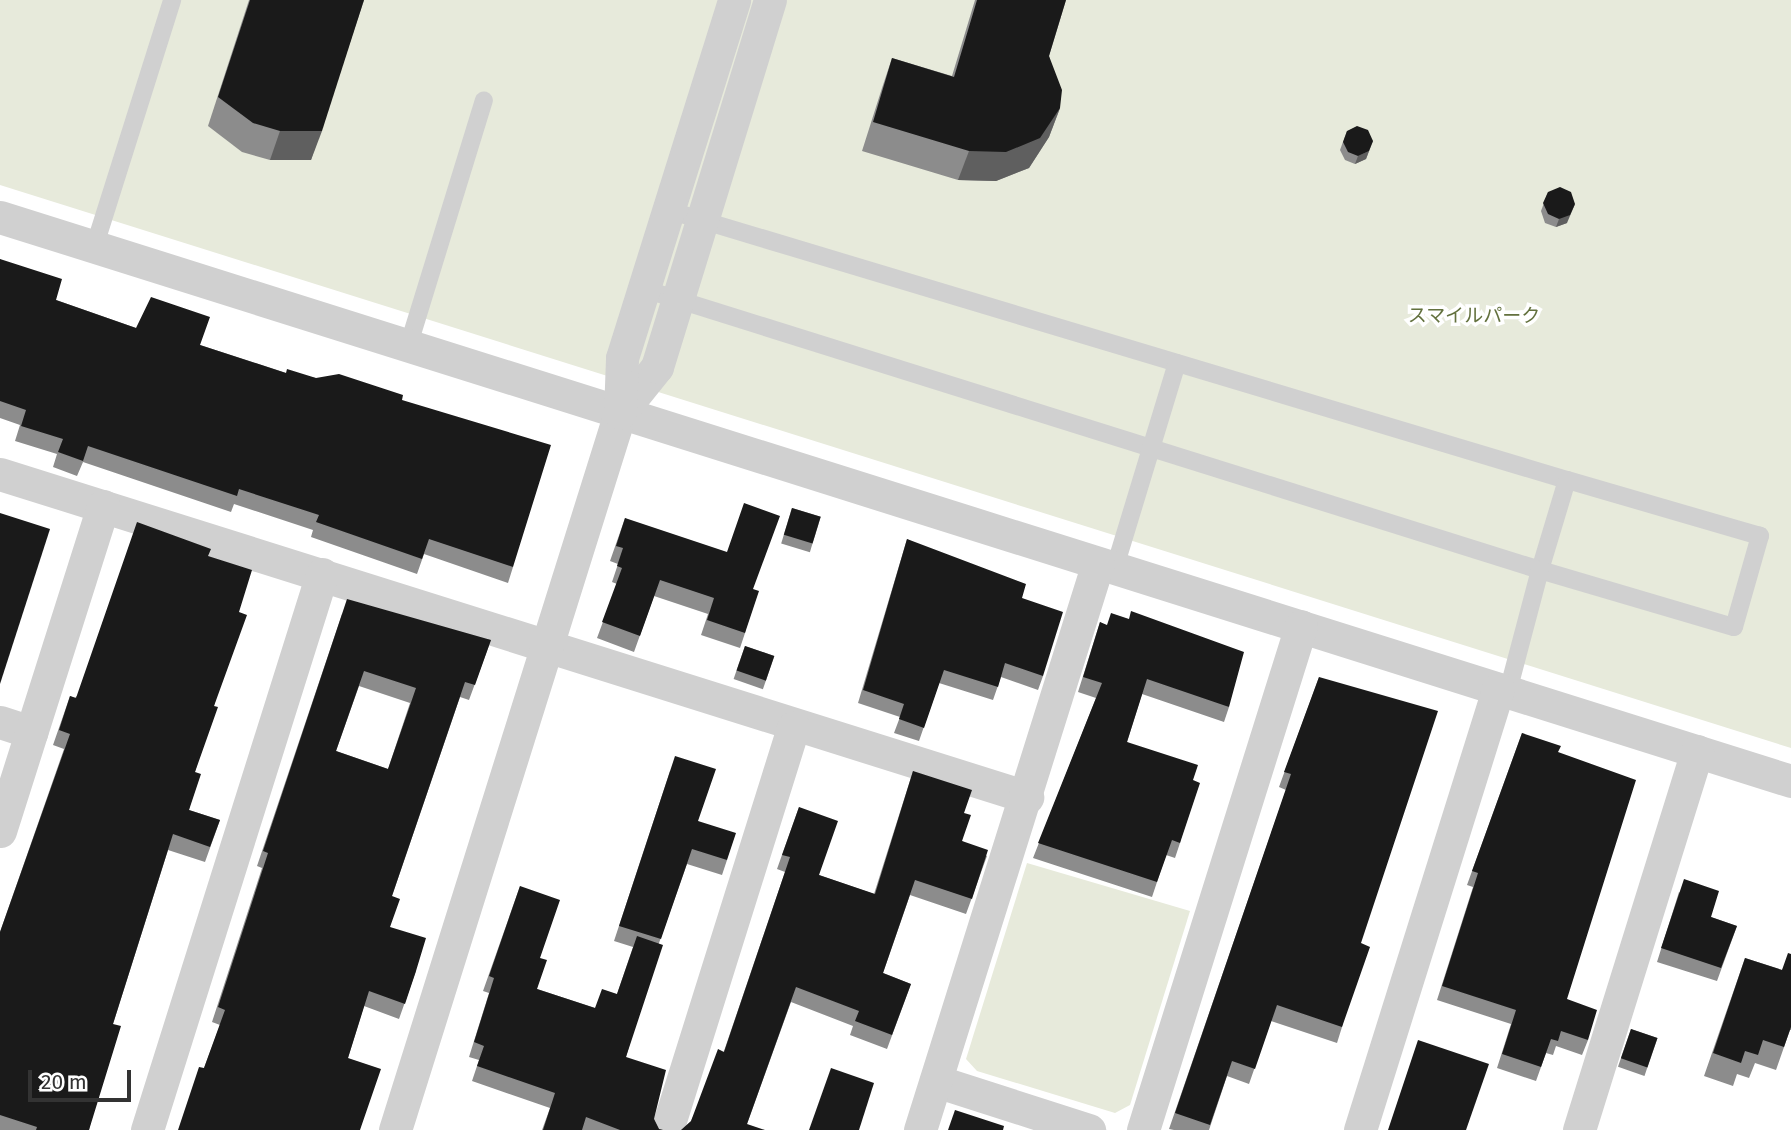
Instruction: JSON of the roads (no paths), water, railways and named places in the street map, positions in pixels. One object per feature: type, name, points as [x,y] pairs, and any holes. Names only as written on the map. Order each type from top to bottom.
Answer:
[{"type":"street","points":[[395,1130],[620,414],[622,358],[734,0]]},
{"type":"street","points":[[620,414],[657,367],[770,0]]},
{"type":"street","points":[[0,217],[1791,781]]},
{"type":"street","points":[[0,474],[549,645],[793,727],[1027,797]]},
{"type":"street","points":[[0,831],[103,506]]},
{"type":"street","points":[[920,1130],[1027,797],[1107,565]]},
{"type":"street","points":[[147,1130],[322,574]]},
{"type":"street","points":[[1143,1130],[1301,626]]},
{"type":"street","points":[[1360,1130],[1503,690]]},
{"type":"street","points":[[0,722],[31,732]]},
{"type":"street","points":[[667,1130],[793,727]]},
{"type":"street","points":[[1579,1130],[1696,751]]},
{"type":"street","points":[[936,1081],[1089,1130]]},
{"type":"lane","points":[[94,248],[172,0]]},
{"type":"lane","points":[[408,347],[484,100]]},
{"type":"lane","points":[[644,289],[1540,570],[1734,627],[1738,614],[1760,537],[668,210]]},
{"type":"lane","points":[[1107,565],[1151,449],[1177,363]]},
{"type":"lane","points":[[1503,690],[1567,480]]},
{"type":"park label","name":"スマイルパーク","points":[[1474,316]]}]
